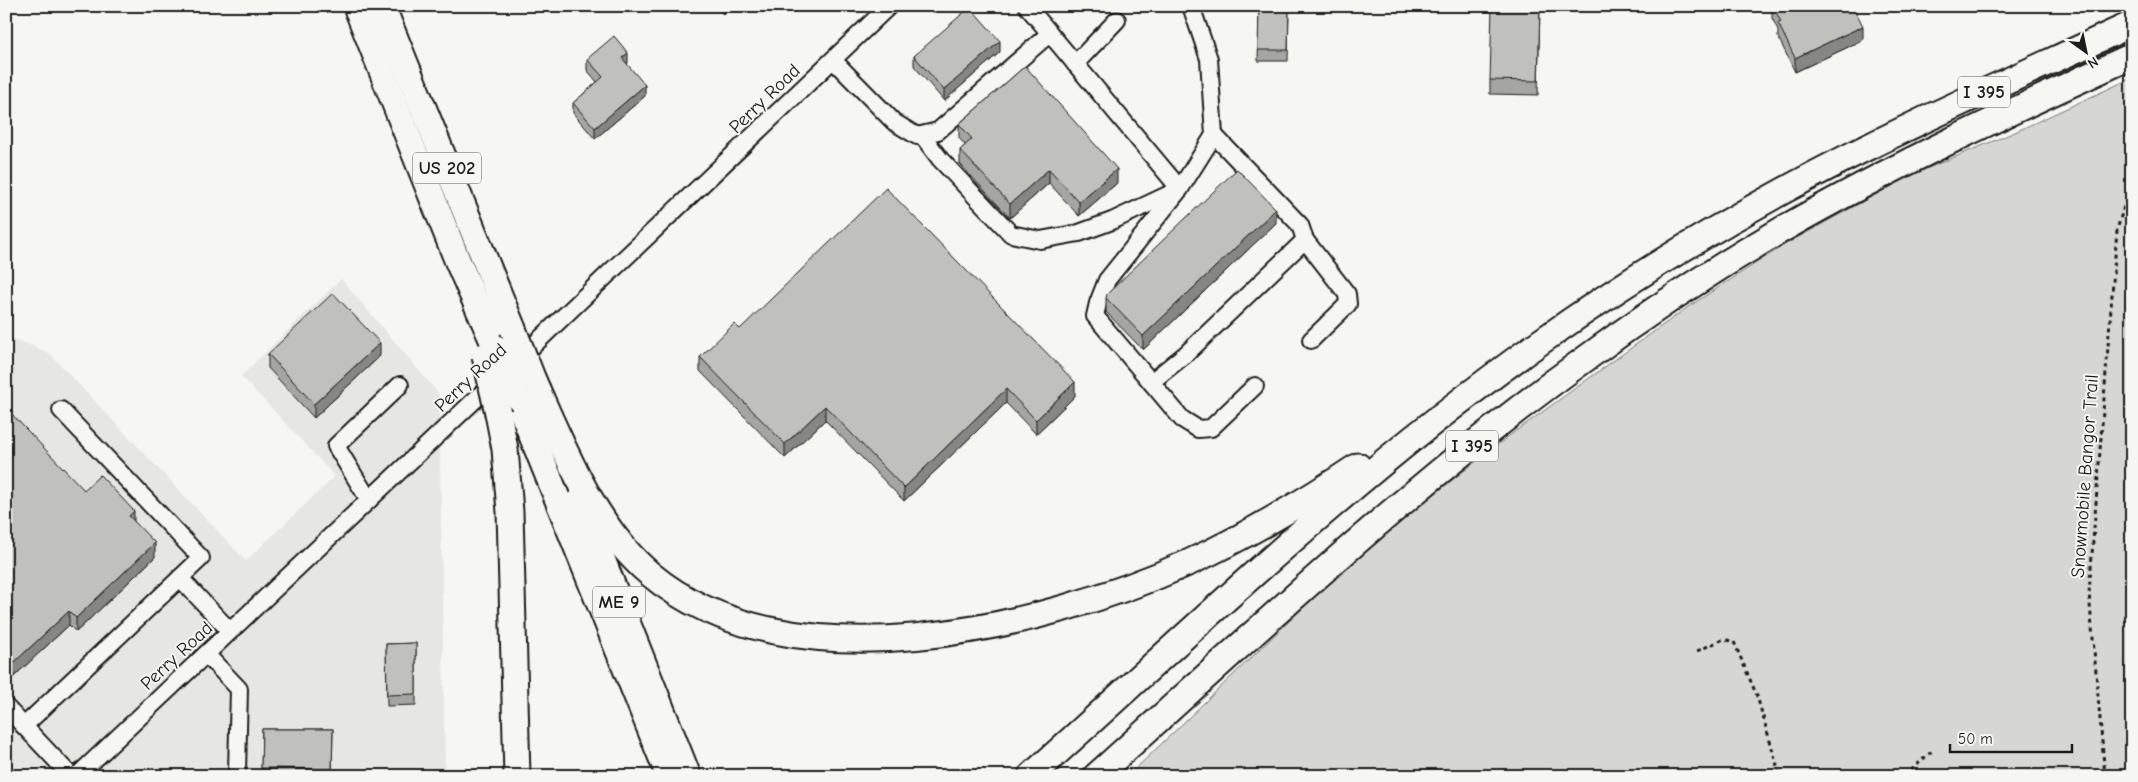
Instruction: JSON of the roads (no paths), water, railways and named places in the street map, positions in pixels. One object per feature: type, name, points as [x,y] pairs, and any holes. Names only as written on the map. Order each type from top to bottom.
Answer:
[{"type":"highway","name":"US 202","points":[[356,6],[458,262],[498,344]]},
{"type":"highway","name":"US 202","points":[[382,6],[516,396],[554,427]]},
{"type":"highway","name":"I 395","points":[[1031,776],[1358,484],[1493,376],[1636,278],[1786,189],[1889,137],[2132,24]]},
{"type":"highway","name":"I 395","points":[[1096,776],[1304,589],[1441,471],[1533,397],[1617,336],[1731,261],[1836,200],[1996,118],[2132,56]]},
{"type":"highway","points":[[498,344],[516,396],[668,776]]},
{"type":"highway","points":[[554,427],[592,500],[618,541],[648,573],[672,590],[712,611],[761,628],[801,635],[845,639],[889,638],[958,631],[1049,612],[1118,591],[1189,562],[1238,539],[1286,512],[1493,376]]},
{"type":"highway","points":[[516,396],[505,449],[510,512],[517,776]]},
{"type":"highway","name":"ME 9","points":[[554,427],[590,532],[688,776]]},
{"type":"street","name":"Perry Road","points":[[77,776],[889,6]]},
{"type":"street","points":[[1027,6],[1180,188]]},
{"type":"street","points":[[1191,6],[1209,59],[1214,135],[1180,188],[1107,280],[1095,316],[1182,419],[1198,429],[1211,428],[1255,386]]},
{"type":"street","points":[[1075,64],[1117,20]]},
{"type":"street","points":[[833,60],[894,122],[917,136],[938,131],[1049,34]]},
{"type":"street","points":[[922,135],[940,159],[1011,234],[1040,240],[1080,233],[1112,221],[1180,188]]},
{"type":"street","points":[[1214,135],[1300,225],[1305,240],[1347,294],[1348,304],[1311,340]]},
{"type":"street","points":[[1151,382],[1188,353],[1305,240]]},
{"type":"street","points":[[369,500],[336,446],[400,385]]},
{"type":"street","points":[[24,726],[201,558],[61,410]]},
{"type":"street","points":[[180,578],[230,631]]},
{"type":"street","points":[[206,654],[239,689],[237,772]]},
{"type":"street","points":[[6,707],[71,776]]}]
